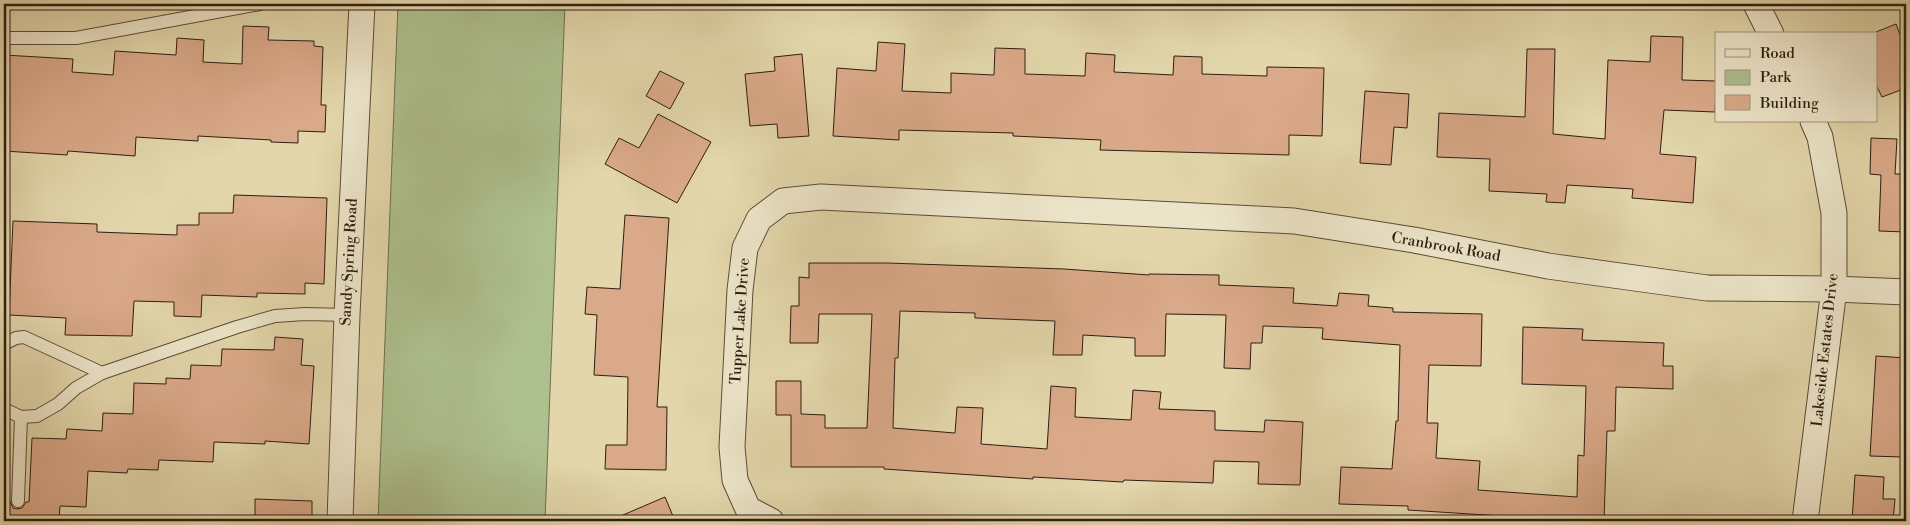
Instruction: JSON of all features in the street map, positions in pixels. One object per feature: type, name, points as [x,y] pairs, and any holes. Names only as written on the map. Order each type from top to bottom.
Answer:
[{"type":"street","name":"Sandy Spring Road","points":[[340,521],[347,315],[362,4]]},
{"type":"street","points":[[1756,4],[1770,32]]},
{"type":"street","name":"Lakeside Estates Drive","points":[[1805,521],[1834,289],[1834,213],[1820,136],[1813,122]]},
{"type":"street","name":"Tupper Lake Drive","points":[[771,521],[748,509],[735,480],[732,446],[741,281],[745,248],[759,219],[783,201],[821,197],[985,206]]},
{"type":"street","name":"Cranbrook Road","points":[[985,206],[1294,222],[1414,240],[1548,266],[1707,288],[1834,289],[1906,292]]},
{"type":"lane","points":[[4,38],[76,38],[260,4]]},
{"type":"lane","points":[[4,409],[21,417],[37,416],[58,404],[76,388],[102,373],[274,316],[305,314],[347,315]]},
{"type":"lane","points":[[4,344],[16,338],[24,337],[102,373]]},
{"type":"lane","points":[[18,501],[21,417]]},
{"type":"green space","points":[[398,4],[565,4],[545,521],[378,521]]},
{"type":"building","points":[[1896,24],[1906,50],[1906,88],[1882,97],[1878,89],[1878,32],[1876,32]]},
{"type":"building","points":[[243,26],[269,27],[268,40],[314,41],[314,46],[323,47],[321,105],[326,105],[325,132],[298,131],[298,143],[198,136],[198,141],[136,137],[135,156],[68,151],[67,155],[4,151],[4,55],[73,59],[72,72],[113,75],[115,51],[176,55],[177,38],[204,40],[203,62],[242,64]]},
{"type":"building","points":[[1651,36],[1683,37],[1682,80],[1715,81],[1715,112],[1664,110],[1660,154],[1696,157],[1693,203],[1632,198],[1633,189],[1567,185],[1565,203],[1546,202],[1547,194],[1489,191],[1490,159],[1437,157],[1439,113],[1525,117],[1527,49],[1555,49],[1553,134],[1605,139],[1608,60],[1650,62]]},
{"type":"building","points":[[878,42],[905,44],[902,91],[951,93],[951,73],[994,75],[995,48],[1025,49],[1025,74],[1085,76],[1086,53],[1115,55],[1114,72],[1173,75],[1174,56],[1202,57],[1202,74],[1267,76],[1267,67],[1324,68],[1322,136],[1289,135],[1289,155],[1100,150],[1101,140],[1013,136],[1013,133],[899,130],[899,140],[833,136],[837,68],[876,71]]},
{"type":"building","points":[[802,54],[809,136],[778,138],[777,124],[750,126],[745,74],[775,71],[774,57]]},
{"type":"building","points":[[660,71],[684,83],[670,109],[646,96]]},
{"type":"building","points":[[1365,91],[1409,94],[1407,128],[1394,127],[1391,165],[1360,163]]},
{"type":"building","points":[[658,114],[711,142],[677,203],[605,164],[619,138],[639,148]]},
{"type":"building","points":[[1871,138],[1897,139],[1895,174],[1906,174],[1906,232],[1879,231],[1881,175],[1870,174]]},
{"type":"building","points":[[234,195],[327,198],[324,284],[305,283],[305,294],[257,293],[257,297],[202,295],[201,317],[174,316],[174,302],[134,301],[132,336],[65,335],[66,318],[9,315],[13,221],[97,224],[97,232],[177,235],[177,225],[199,225],[199,213],[233,213]]},
{"type":"building","points":[[625,215],[669,218],[657,407],[667,407],[666,470],[605,469],[606,445],[627,445],[628,377],[594,375],[597,315],[585,314],[587,287],[620,289]]},
{"type":"building","points":[[809,263],[887,263],[1064,269],[1149,275],[1219,275],[1219,285],[1294,288],[1293,303],[1337,306],[1339,293],[1369,295],[1368,306],[1393,308],[1393,312],[1482,314],[1481,366],[1429,365],[1427,423],[1438,423],[1436,458],[1480,461],[1478,490],[1577,497],[1578,455],[1584,456],[1586,386],[1522,384],[1523,327],[1583,329],[1582,340],[1664,343],[1663,366],[1673,366],[1673,389],[1616,387],[1615,431],[1607,431],[1604,521],[1502,521],[1502,516],[1408,510],[1408,506],[1339,504],[1341,467],[1392,469],[1396,421],[1398,421],[1400,345],[1322,339],[1323,328],[1263,326],[1262,343],[1251,343],[1250,369],[1224,368],[1226,315],[1166,314],[1165,356],[1135,356],[1135,338],[1083,335],[1082,355],[1053,355],[1055,321],[975,318],[975,313],[900,311],[898,358],[895,358],[893,428],[955,433],[957,407],[983,408],[981,444],[1047,449],[1051,386],[1076,388],[1075,417],[1131,420],[1133,390],[1161,392],[1159,409],[1215,411],[1215,430],[1264,432],[1265,420],[1303,422],[1300,485],[1258,484],[1259,462],[1214,461],[1213,483],[1124,480],[1123,482],[1033,477],[1033,479],[884,469],[884,467],[791,467],[791,415],[776,415],[776,381],[801,381],[801,414],[825,415],[825,428],[867,428],[872,314],[819,314],[818,343],[790,343],[791,306],[799,306],[799,277],[809,278]]},
{"type":"building","points":[[275,337],[303,339],[301,365],[314,366],[309,444],[265,441],[265,444],[214,442],[213,462],[159,460],[158,470],[128,469],[127,473],[88,471],[86,507],[60,506],[59,521],[4,521],[4,501],[10,501],[13,508],[17,509],[22,508],[26,502],[29,502],[32,438],[66,439],[67,429],[102,431],[103,413],[133,414],[134,383],[166,384],[166,378],[190,379],[191,365],[221,366],[222,349],[274,350]]},
{"type":"building","points":[[1876,356],[1906,358],[1906,417],[1903,457],[1870,456]]},
{"type":"building","points":[[1855,475],[1884,477],[1883,499],[1895,499],[1893,521],[1852,521]]},
{"type":"building","points":[[665,497],[675,521],[609,521]]},
{"type":"building","points":[[255,499],[312,501],[312,521],[255,521]]}]
